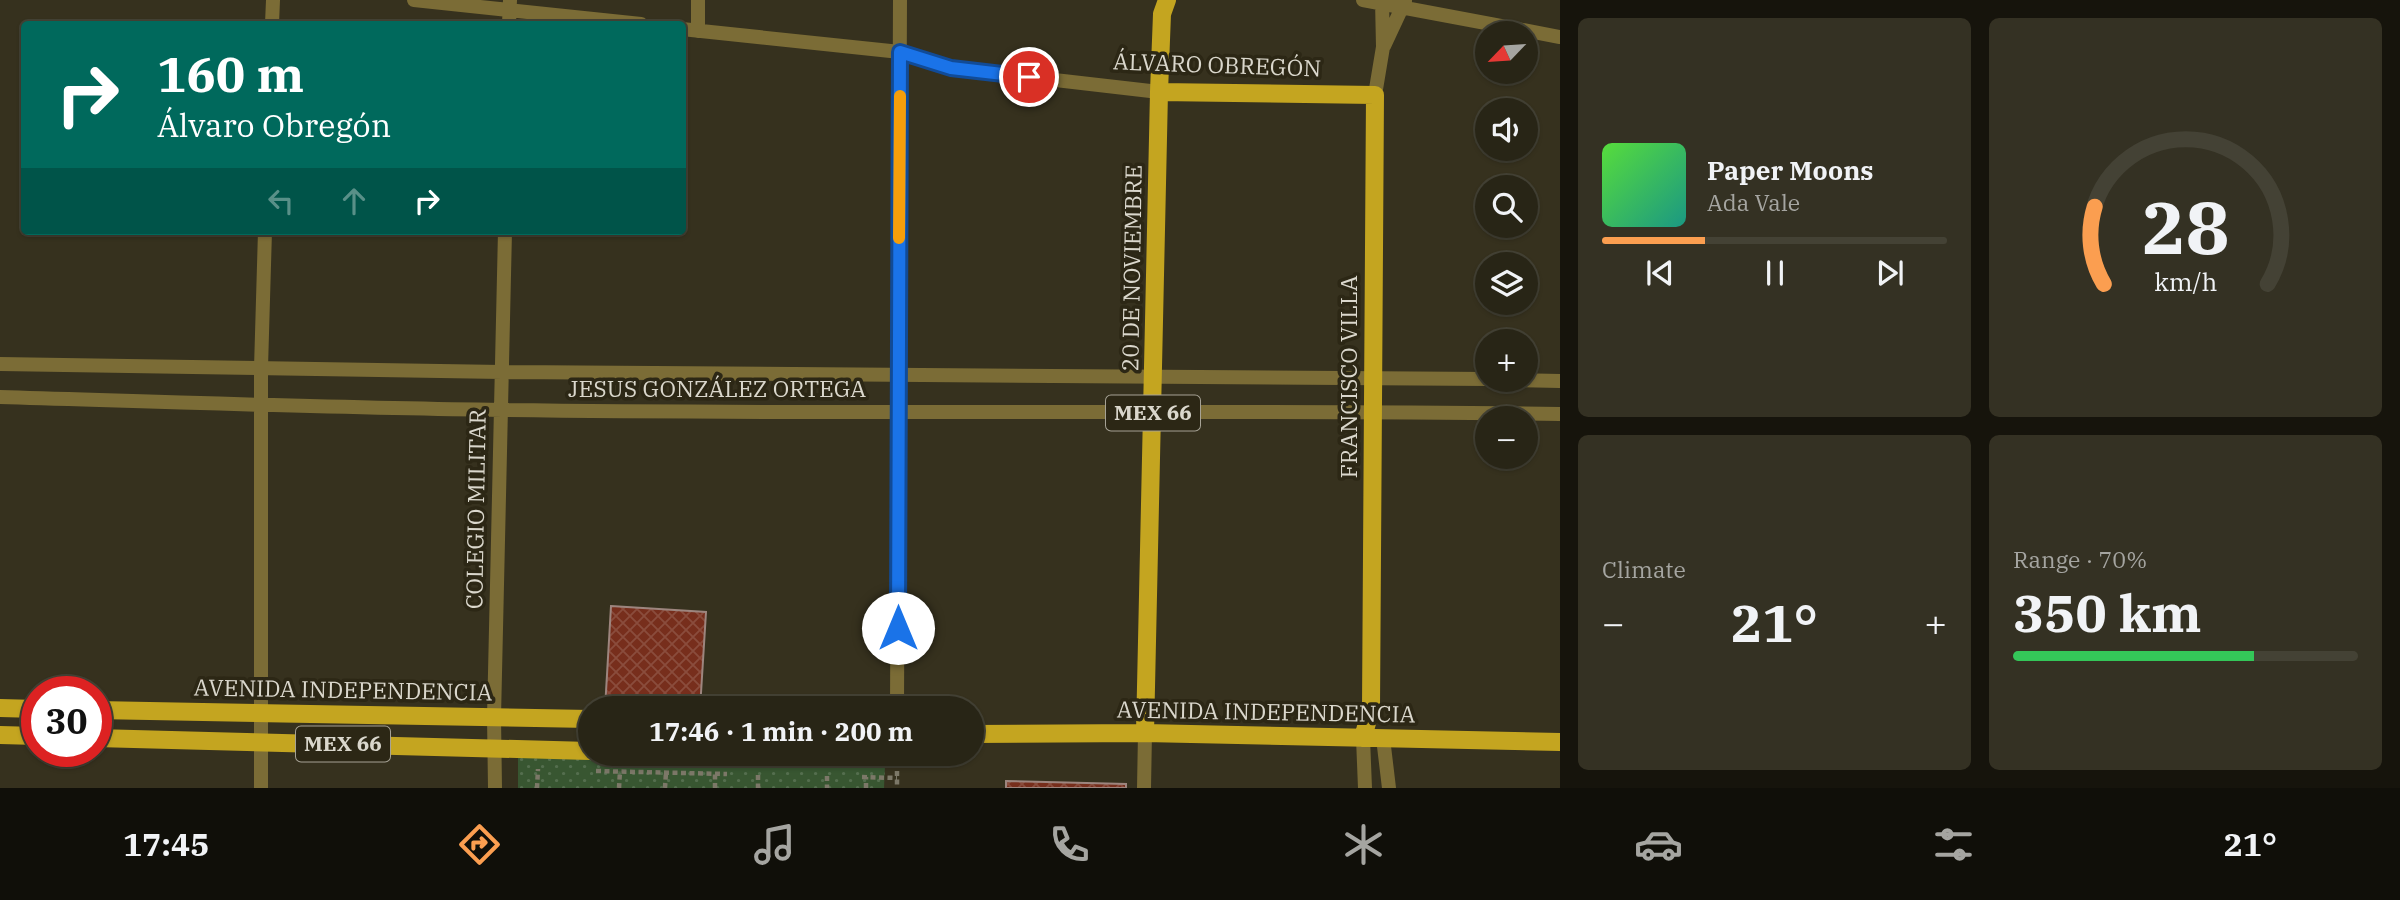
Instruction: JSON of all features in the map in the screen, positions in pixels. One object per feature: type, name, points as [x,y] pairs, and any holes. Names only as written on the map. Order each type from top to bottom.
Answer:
[{"type":"main road","name":"20 DE NOVIEMBRE","points":[[1145,733],[1162,5]]},
{"type":"main road","name":"ÁLVARO OBREGÓN","points":[[1159,92],[1375,95]]},
{"type":"main road","name":"FRANCISCO VILLA","points":[[1363,738],[1371,708],[1375,95]]},
{"type":"main road","points":[[0,708],[21,709]]},
{"type":"main road","name":"FRANCISCO VILLA","points":[[1371,708],[1383,738]]},
{"type":"main road","name":"AVENIDA INDEPENDENCIA","points":[[112,710],[578,719]]},
{"type":"main road","name":"AVENIDA INDEPENDENCIA","points":[[984,734],[1145,733],[1560,742]]},
{"type":"main road","points":[[0,735],[21,736]]},
{"type":"main road","name":"MEX 66","points":[[112,737],[578,751]]},
{"type":"street","points":[[272,21],[273,0]]},
{"type":"street","points":[[414,0],[608,21]]},
{"type":"street","points":[[698,0],[698,31]]},
{"type":"street","points":[[897,696],[900,0]]},
{"type":"street","points":[[1363,0],[1405,4],[1560,37]]},
{"type":"street","name":"FRANCISCO VILLA","points":[[1375,95],[1383,47],[1382,2]]},
{"type":"street","name":"FRANCISCO VILLA","points":[[1383,47],[1405,4]]},
{"type":"street","name":"ÁLVARO OBREGÓN","points":[[686,30],[900,52],[951,68],[1159,92]]},
{"type":"street","points":[[261,788],[261,369],[265,235]]},
{"type":"street","name":"COLEGIO MILITAR","points":[[495,788],[494,717],[505,235]]},
{"type":"street","name":"JESUS GONZÁLEZ ORTEGA","points":[[0,364],[899,376],[1475,379]]},
{"type":"street","points":[[1538,381],[1560,381]]},
{"type":"street","name":"JESUS GONZÁLEZ ORTEGA","points":[[0,397],[501,410],[1560,414]]},
{"type":"street","points":[[1144,788],[1145,733]]},
{"type":"street","points":[[1363,738],[1365,788]]},
{"type":"street","points":[[1383,738],[1389,788]]},
{"type":"path","points":[[897,766],[897,788]]},
{"type":"path","points":[[537,788],[537,769],[550,770]]},
{"type":"path","points":[[592,771],[737,774]]},
{"type":"path","points":[[619,788],[620,771]]},
{"type":"path","points":[[665,788],[666,772]]},
{"type":"path","points":[[715,774],[715,788]]},
{"type":"path","points":[[747,774],[758,775],[758,788]]},
{"type":"path","points":[[827,788],[827,776],[840,777]]},
{"type":"path","points":[[853,777],[897,778]]},
{"type":"path","points":[[866,777],[866,788]]},
{"type":"green space","points":[[518,754],[578,756],[578,766],[885,766],[884,788],[518,788]]},
{"type":"building","points":[[611,606],[706,612],[701,696],[606,696]]},
{"type":"building","points":[[1006,781],[1126,784],[1126,788],[1006,788]]},
{"type":"slow traffic","points":[[899,238],[900,96]]},
{"type":"route","points":[[898,628],[900,52],[951,68],[1029,77]]}]
